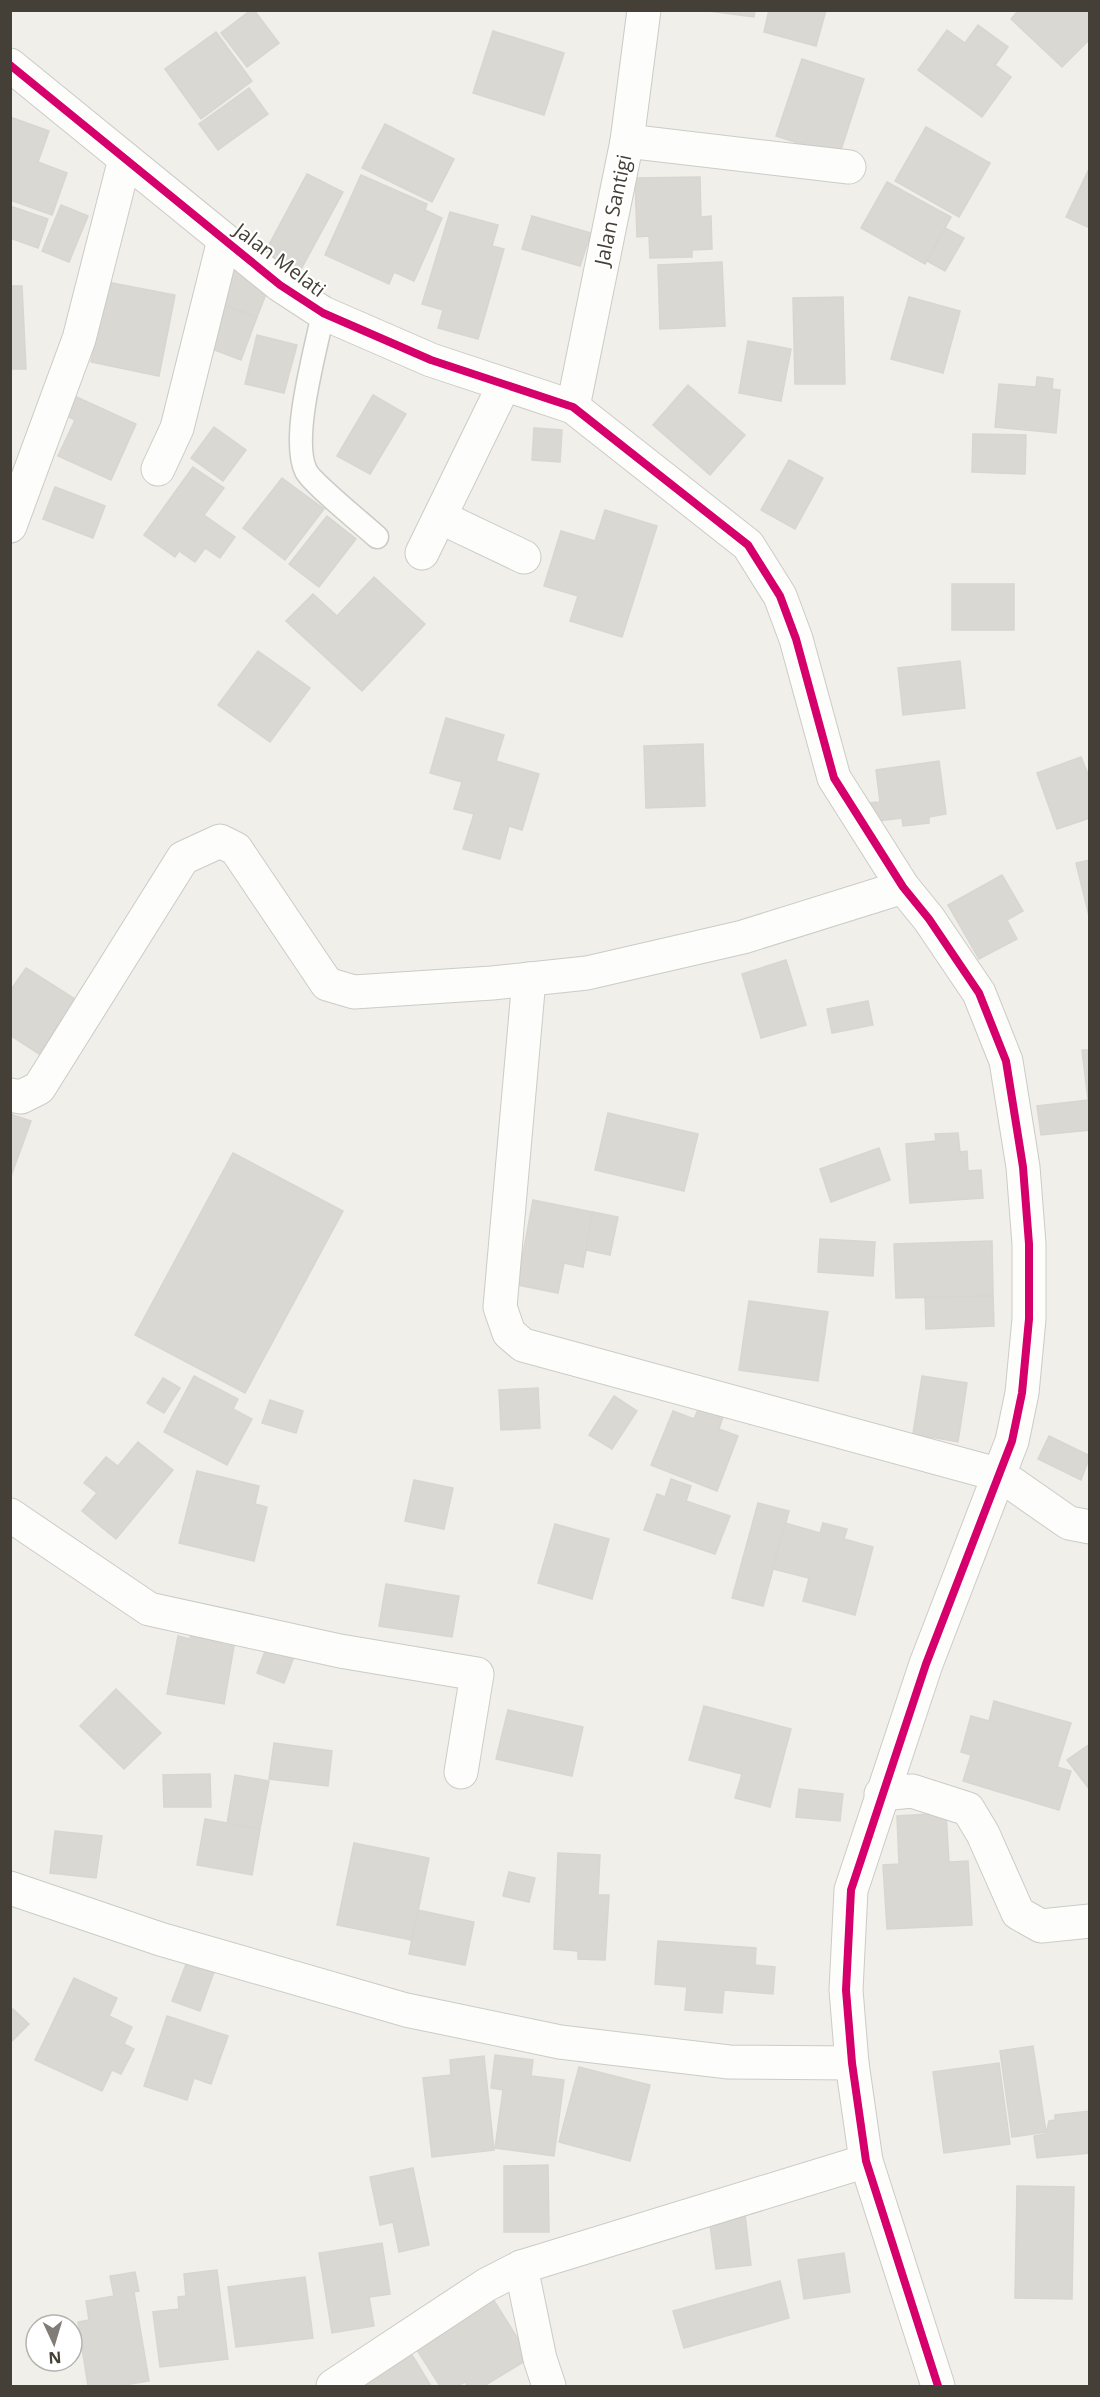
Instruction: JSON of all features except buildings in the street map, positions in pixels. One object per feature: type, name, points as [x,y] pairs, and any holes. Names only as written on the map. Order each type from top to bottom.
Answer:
[{"type":"street","name":"Jalan Santigi","points":[[573,408],[627,141],[644,10]]},
{"type":"street","name":"Jalan Melati","points":[[10,65],[280,285],[323,313],[431,360],[573,408],[672,483],[748,545],[780,596],[796,639],[834,778],[903,887],[929,919],[979,993],[1006,1061],[1023,1167],[1029,1244],[1029,1320],[1022,1394],[1012,1442],[926,1664],[851,1890],[846,1990],[852,2063],[866,2161],[938,2386]]},
{"type":"street","points":[[627,141],[849,167]]},
{"type":"street","points":[[10,526],[79,339],[125,159]]},
{"type":"street","points":[[158,469],[177,428],[224,240]]},
{"type":"street","points":[[422,553],[504,385]]},
{"type":"street","points":[[440,517],[524,557]]},
{"type":"street","points":[[10,1095],[21,1097],[39,1088],[183,858],[220,841],[236,849],[327,984],[354,992],[587,973],[743,937],[903,887]]},
{"type":"street","points":[[528,979],[500,1307],[509,1333],[523,1345],[1000,1475],[1069,1523],[1089,1527]]},
{"type":"street","points":[[10,1515],[149,1609],[340,1651],[477,1674],[461,1772]]},
{"type":"street","points":[[881,1794],[912,1791],[968,1809],[983,1834],[1018,1913],[1041,1926],[1089,1921]]},
{"type":"street","points":[[10,1888],[160,1939],[406,2010],[560,2042],[729,2062],[852,2063]]},
{"type":"street","points":[[333,2386],[486,2285],[520,2267],[866,2161]]},
{"type":"street","points":[[520,2267],[540,2359],[549,2386]]},
{"type":"lane","points":[[323,313],[303,416],[301,445],[307,472],[377,537]]},
{"type":"cycle path","points":[[10,65],[280,285],[323,313],[431,360],[573,407],[748,545],[780,596],[796,639],[834,778],[903,887],[929,919],[979,993],[1006,1061],[1023,1167],[1029,1244],[1029,1319],[1022,1393],[1012,1441],[926,1664],[851,1890],[846,1990],[852,2063],[866,2161],[938,2386]]}]
